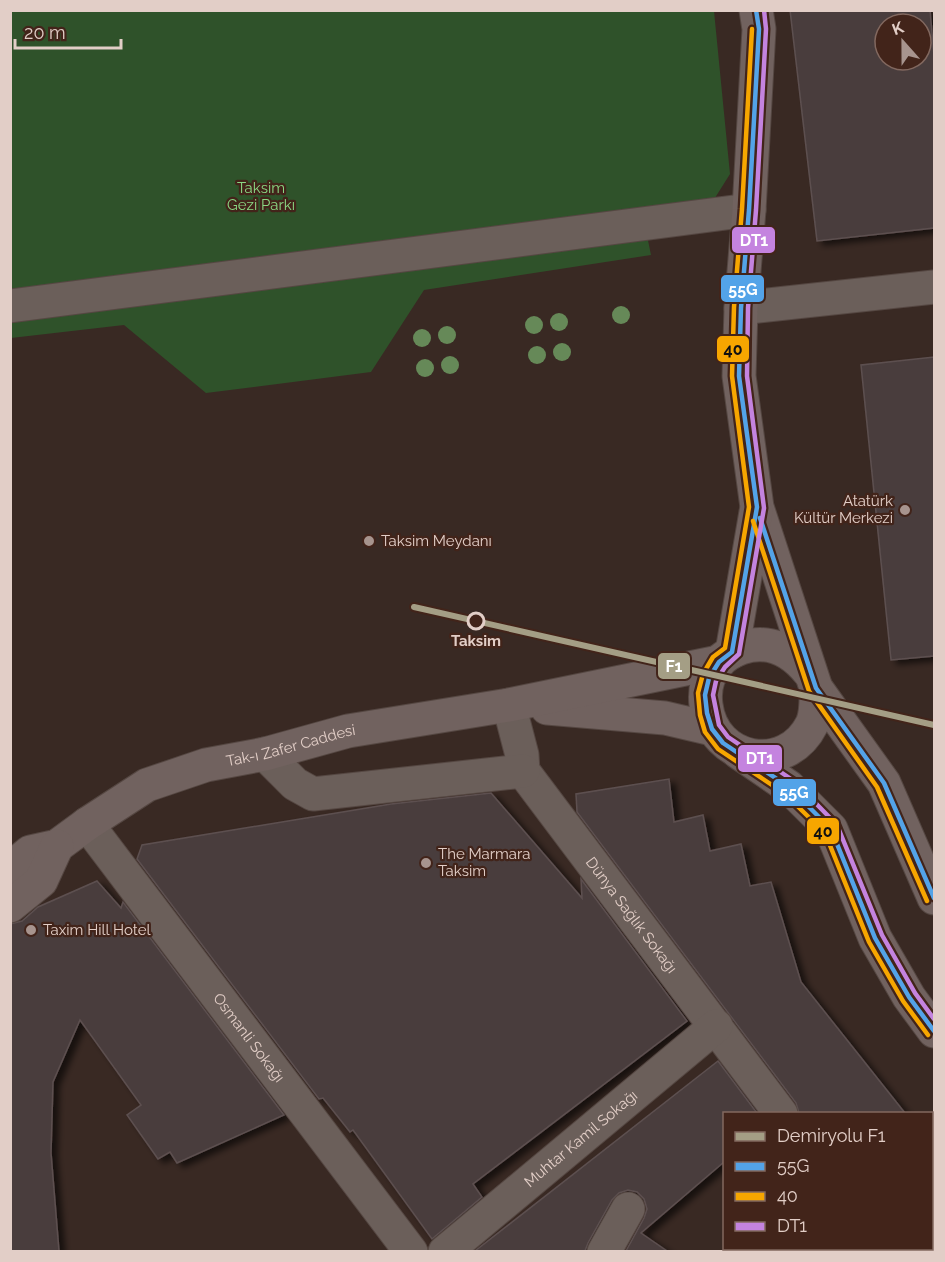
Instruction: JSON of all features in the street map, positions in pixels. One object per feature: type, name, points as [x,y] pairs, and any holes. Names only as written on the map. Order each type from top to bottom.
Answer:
[{"type":"main road","points":[[738,752],[754,757],[772,756],[789,749],[803,738],[812,723],[817,706],[812,680],[757,507],[739,376],[741,308],[759,29],[756,10]]},
{"type":"main road","points":[[757,507],[725,657],[709,678],[705,695],[712,729],[723,742],[789,787],[831,829],[875,938],[909,998],[934,1032]]},
{"type":"main road","points":[[509,705],[725,657],[749,645],[766,644],[783,649],[798,659],[884,783],[934,898]]},
{"type":"main road","points":[[509,705],[665,718],[712,729]]},
{"type":"main road","name":"Tak-ı Zafer Caddesi","points":[[57,846],[147,785],[206,765],[265,754],[348,731],[509,705]]},
{"type":"main road","points":[[10,869],[30,852],[57,846]]},
{"type":"main road","points":[[10,906],[41,881],[57,846]]},
{"type":"street","points":[[10,306],[749,210]]},
{"type":"street","points":[[741,308],[934,286]]},
{"type":"street","name":"Dünya Sağlık Sokağı","points":[[509,705],[522,755],[523,771],[780,1112]]},
{"type":"street","points":[[265,754],[296,784],[314,794],[523,771]]},
{"type":"street","name":"Osmanli Sokağı","points":[[87,824],[411,1251]]},
{"type":"street","name":"Muhtar Kamil Sokağı","points":[[445,1251],[716,1026]]},
{"type":"street","points":[[604,1251],[628,1209]]},
{"type":"green space","name":"Taksim Gezi Parkı","points":[[10,11],[714,11],[730,174],[713,201],[642,211],[651,255],[424,290],[371,372],[206,393],[124,325],[11,338]]},
{"type":"building","points":[[790,10],[930,10],[930,12],[873,12],[873,72],[933,72],[933,44],[934,228],[817,241]]},
{"type":"building","name":"Atatürk Kültür Merkezi","points":[[934,357],[934,656],[891,660],[861,365]]},
{"type":"building","points":[[669,779],[674,822],[703,815],[710,851],[741,844],[750,886],[771,882],[801,982],[904,1112],[799,1112],[796,1103],[577,812],[576,794]]},
{"type":"building","points":[[491,793],[582,898],[581,879],[687,1021],[473,1184],[482,1197],[432,1239],[353,1130],[350,1132],[323,1098],[319,1099],[137,859],[142,845],[391,804]]},
{"type":"building","points":[[97,881],[121,908],[123,902],[284,1115],[177,1163],[170,1152],[158,1159],[127,1115],[141,1105],[80,1020],[53,1082],[51,1153],[59,1251],[10,1251],[10,924],[22,921],[38,907]]},
{"type":"building","points":[[718,1061],[756,1112],[723,1112],[723,1163],[641,1233],[667,1251],[626,1251],[647,1209],[644,1199],[637,1192],[628,1190],[619,1193],[612,1200],[585,1251],[475,1251]]},
{"type":"rail line","name":"F1","points":[[414,607],[934,725]]},
{"type":"transit line","name":"55G","points":[[756,10],[759,29],[741,308],[739,376],[757,507],[732,652],[719,662],[709,678],[705,695],[707,713],[712,729],[723,743],[789,787],[831,829],[875,938],[909,997],[934,1031]]},
{"type":"transit line","name":"DT1","points":[[764,10],[766,29],[748,308],[747,376],[764,508],[739,654],[725,667],[716,681],[713,695],[719,725],[728,737],[794,781],[837,825],[882,935],[915,993],[934,1019]]},
{"type":"transit line","name":"40","points":[[752,29],[734,307],[732,376],[749,507],[725,648],[713,657],[703,674],[698,693],[700,715],[705,732],[718,749],[784,793],[825,833],[869,942],[903,1001],[928,1035]]},
{"type":"transit line","name":"55G","points":[[760,518],[816,688],[884,783],[934,898]]},
{"type":"transit line","name":"40","points":[[753,521],[809,691],[877,787],[927,901]]},
{"type":"place","name":"Atatürk Kültür Merkezi","points":[[905,510]]},
{"type":"place","name":"Taksim Meydanı","points":[[369,541]]},
{"type":"place","name":"Taksim","points":[[476,621]]},
{"type":"place","name":"The Marmara Taksim","points":[[426,863]]},
{"type":"place","name":"Taxim Hill Hotel","points":[[31,930]]}]
